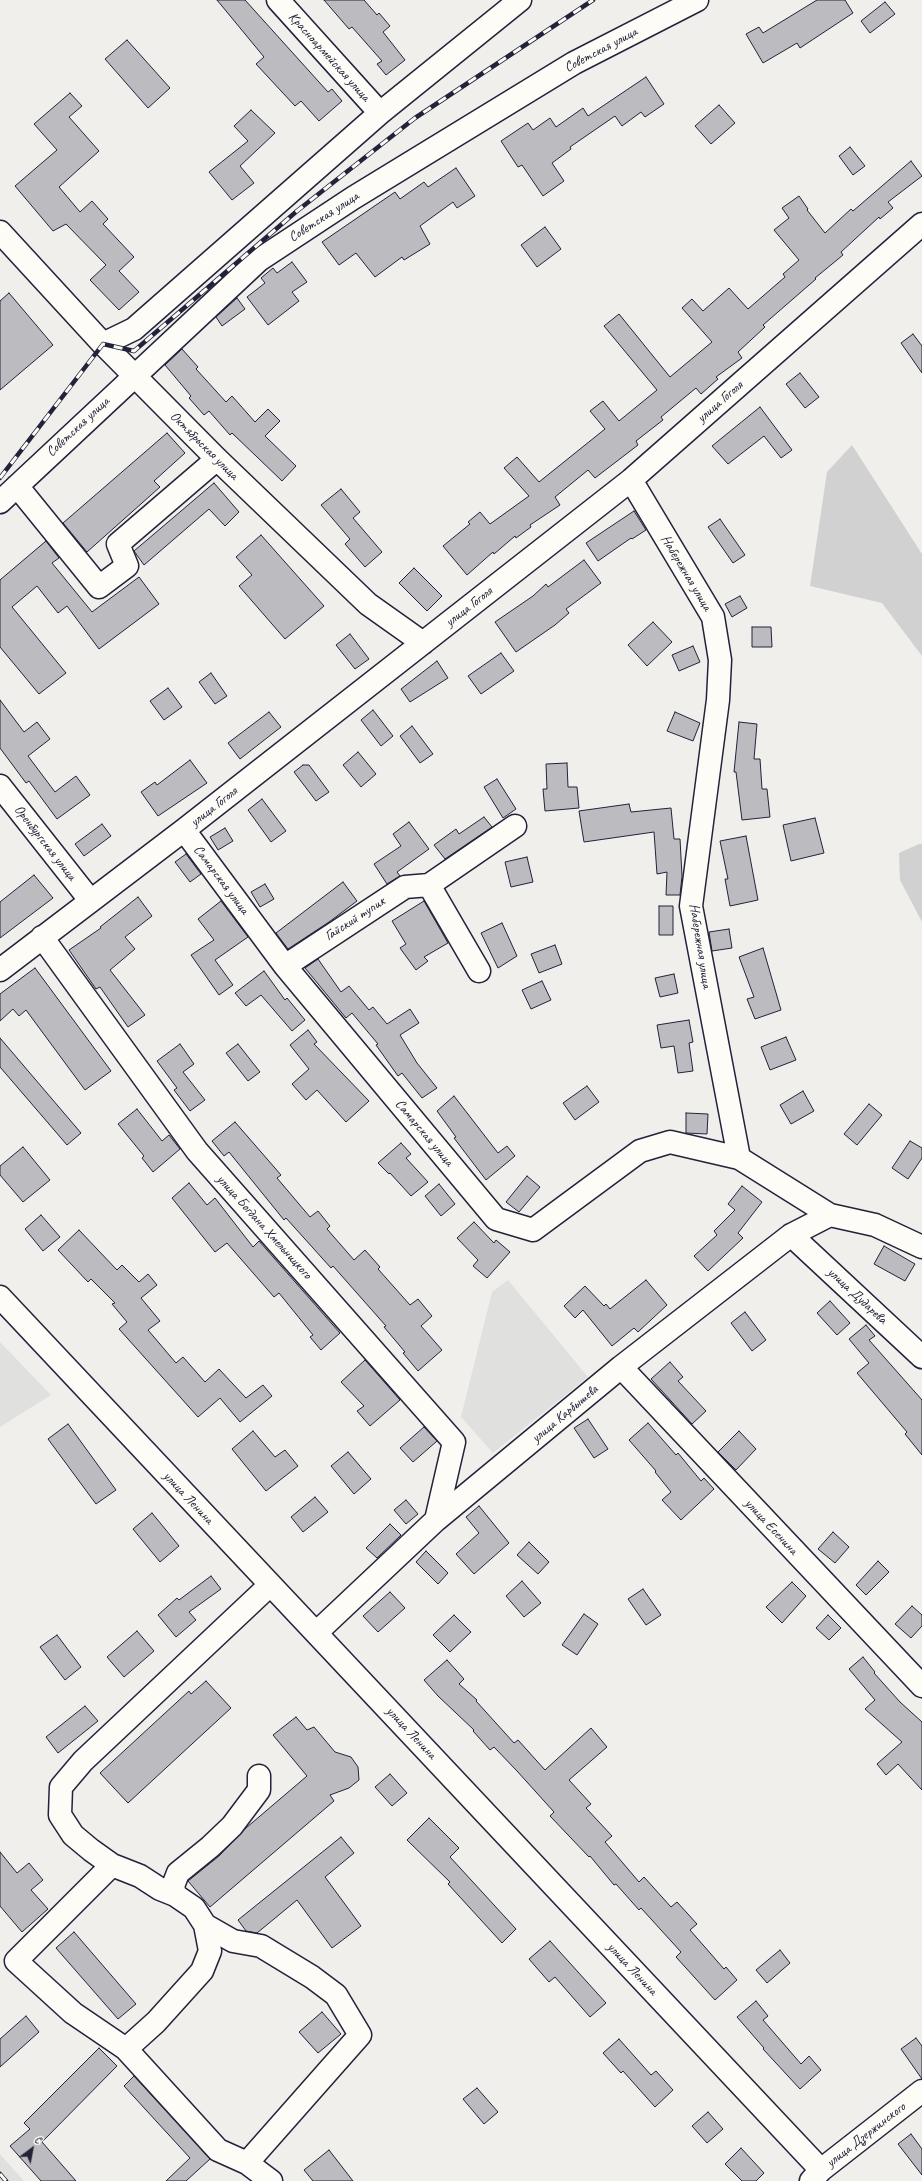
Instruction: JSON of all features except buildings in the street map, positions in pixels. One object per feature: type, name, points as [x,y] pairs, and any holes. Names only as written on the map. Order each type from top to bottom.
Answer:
[{"type":"street","name":"Красноармейская улица","points":[[278,0],[380,113]]},
{"type":"street","points":[[103,344],[134,328],[380,113],[520,0]]},
{"type":"street","name":"Советская улица","points":[[0,502],[134,375],[259,260],[353,198],[574,63],[697,0]]},
{"type":"street","name":"улица Гоголя","points":[[0,970],[90,900],[184,830],[631,480],[922,224]]},
{"type":"street","name":"Октябрьская улица","points":[[0,232],[103,344],[217,459],[368,604],[423,643]]},
{"type":"street","points":[[17,486],[99,587],[127,566],[118,544],[217,459]]},
{"type":"street","name":"Набережная улица","points":[[631,480],[713,617],[720,660],[718,700],[691,906],[739,1158]]},
{"type":"street","name":"Оренбургская улица","points":[[0,786],[90,900]]},
{"type":"street","points":[[479,971],[430,885],[515,826]]},
{"type":"street","name":"Самарская улица","points":[[184,830],[285,966],[496,1219],[533,1230],[640,1151],[670,1142],[739,1158]]},
{"type":"street","name":"Гайский тупик","points":[[285,966],[405,886],[430,885]]},
{"type":"street","name":"улица Богдана Хмельницкого","points":[[42,937],[197,1151],[454,1442],[436,1520]]},
{"type":"street","points":[[739,1158],[830,1215],[875,1225],[922,1247]]},
{"type":"street","name":"улица Карбышева","points":[[316,1633],[436,1520],[621,1367],[791,1235],[830,1215]]},
{"type":"street","name":"улица Дударева","points":[[791,1235],[922,1357]]},
{"type":"street","name":"улица Ленина","points":[[0,1297],[316,1633],[816,2176]]},
{"type":"street","name":"улица Есенина","points":[[621,1367],[922,1686]]},
{"type":"street","points":[[126,2049],[156,2022],[202,1971],[210,1951],[205,1925],[194,1908],[175,1895],[160,1889],[140,1876],[112,1865],[73,1835],[60,1815],[61,1787],[82,1760],[270,1585]]},
{"type":"street","points":[[175,1895],[173,1886],[178,1873],[210,1847],[232,1826],[259,1790],[259,1776]]},
{"type":"street","points":[[112,1865],[16,1961],[73,2014],[126,2049],[218,2150],[247,2163],[271,2181]]},
{"type":"street","points":[[205,1925],[233,1941],[261,1946],[312,1977],[336,1995],[360,2035],[247,2163]]},
{"type":"street","name":"улица Дзержинского","points":[[816,2176],[922,2091]]},
{"type":"shaded area","points":[[852,445],[922,554],[922,656],[882,603],[810,586],[827,472]]},
{"type":"shaded area","points":[[922,844],[922,922],[900,880],[899,853]]},
{"type":"shaded area","points":[[508,1280],[588,1377],[493,1453],[461,1417],[492,1292]]},
{"type":"shaded area","points":[[0,1342],[51,1395],[0,1427]]},
{"type":"shaded area","points":[[0,2154],[24,2181],[0,2181]]},
{"type":"railway","points":[[0,478],[103,344],[134,351],[297,211],[415,118],[593,0]]},
{"type":"railway","points":[[0,2174],[6,2181]]}]
